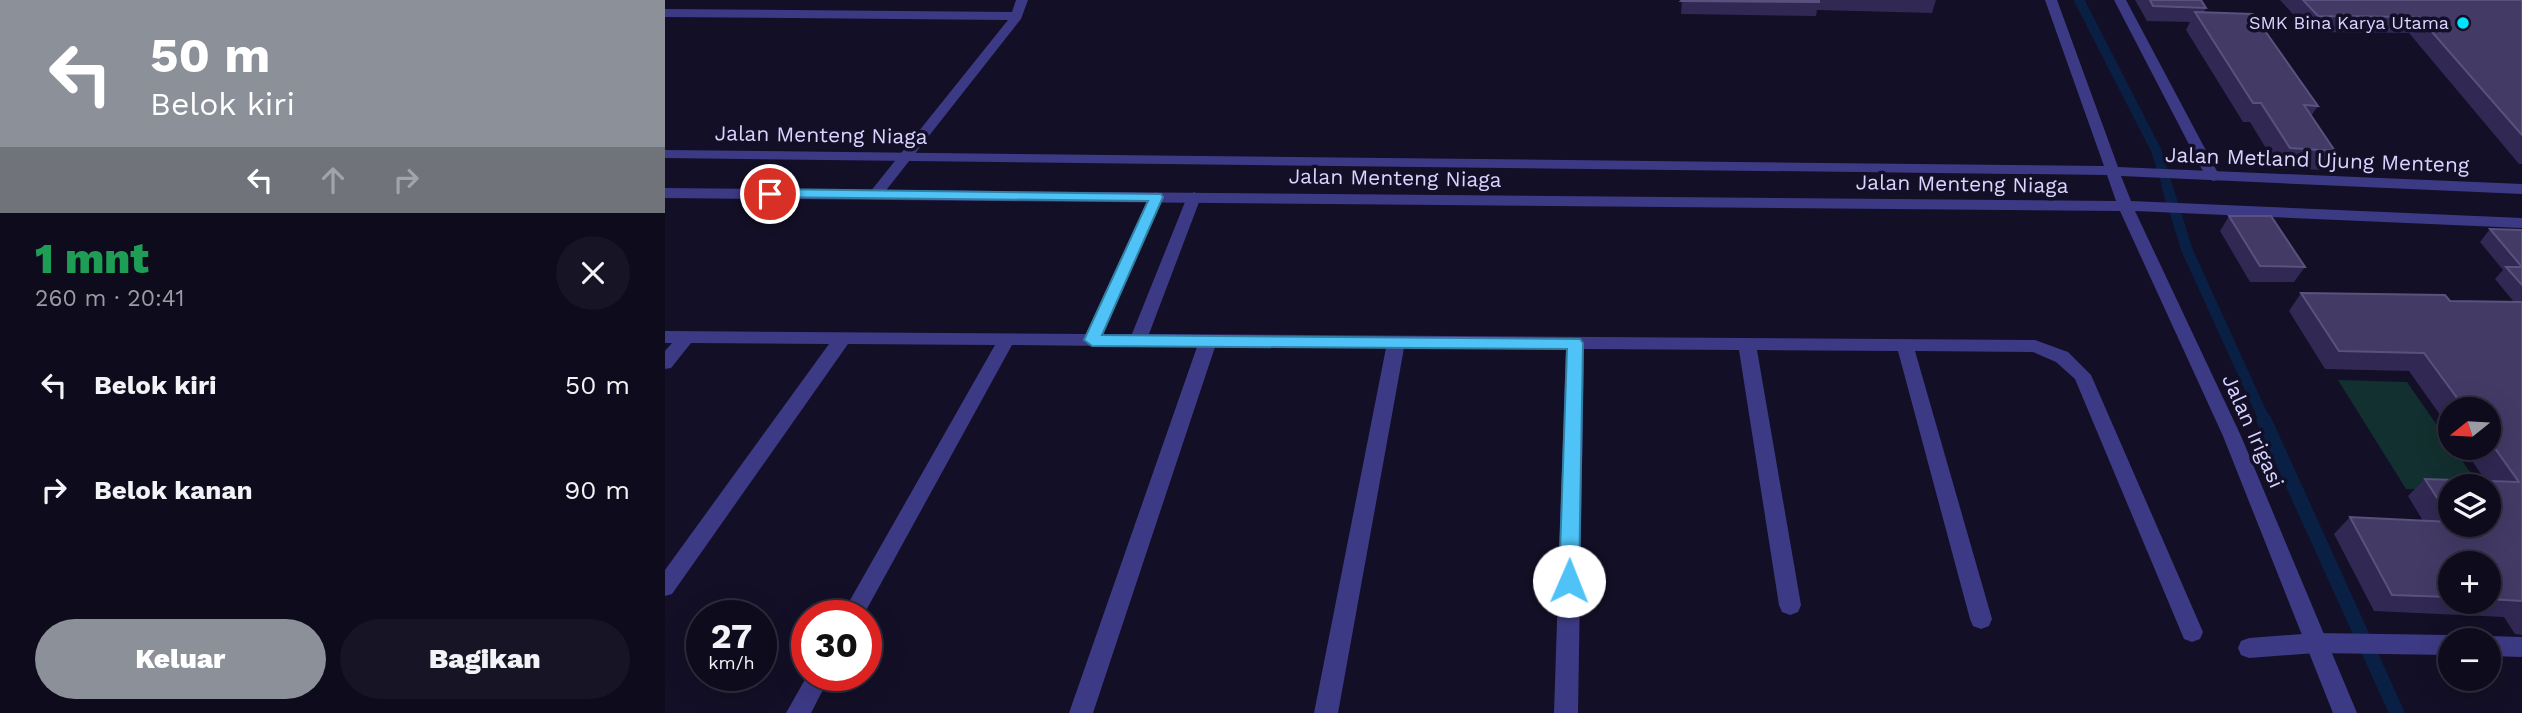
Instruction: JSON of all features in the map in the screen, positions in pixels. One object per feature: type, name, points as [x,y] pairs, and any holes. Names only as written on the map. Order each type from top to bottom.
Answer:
[{"type":"street","points":[[682,13],[690,0]]},
{"type":"street","points":[[839,15],[846,0]]},
{"type":"street","points":[[875,195],[1017,16],[1022,0]]},
{"type":"street","name":"Jalan Irigasi","points":[[2051,0],[2129,207],[2232,436],[2345,713]]},
{"type":"street","points":[[2120,0],[2208,177]]},
{"type":"street","points":[[665,13],[1017,16]]},
{"type":"street","name":"Jalan Menteng Niaga","points":[[665,154],[2115,172]]},
{"type":"street","name":"Jalan Metland Ujung Menteng","points":[[2115,172],[2522,189]]},
{"type":"street","name":"Jalan Menteng Niaga","points":[[665,192],[2129,207]]},
{"type":"street","points":[[1092,340],[1157,197]]},
{"type":"street","points":[[1138,340],[1194,197]]},
{"type":"street","points":[[2129,207],[2522,223]]},
{"type":"street","points":[[665,337],[2035,346],[2062,357],[2082,375],[2192,632]]},
{"type":"street","points":[[665,363],[687,337]]},
{"type":"street","points":[[665,587],[842,338]]},
{"type":"street","points":[[861,600],[1007,340]]},
{"type":"street","points":[[1081,713],[1207,341]]},
{"type":"street","points":[[1326,713],[1396,342]]},
{"type":"street","points":[[1566,713],[1575,343]]},
{"type":"street","points":[[1747,344],[1790,605]]},
{"type":"street","points":[[1905,345],[1981,619]]},
{"type":"street","points":[[2249,648],[2316,643],[2438,645]]},
{"type":"street","points":[[2501,646],[2522,647]]},
{"type":"street","points":[[798,713],[810,691]]},
{"type":"green space","points":[[2338,380],[2407,382],[2438,427],[2438,460],[2462,460],[2471,474],[2438,474],[2438,490],[2406,489]]},
{"type":"building","points":[[1819,0],[1819,2],[1681,1]]},
{"type":"building","points":[[2150,0],[2201,0],[2206,8],[2153,6]]},
{"type":"building","points":[[2303,0],[2522,0],[2522,135],[2419,17],[2318,16]]},
{"type":"building","points":[[2195,12],[2253,14],[2318,106],[2304,105],[2335,151],[2290,148],[2261,103],[2253,103]]},
{"type":"building","points":[[2229,216],[2271,216],[2305,267],[2260,266]]},
{"type":"building","points":[[2490,229],[2522,230],[2522,267]]},
{"type":"building","points":[[2506,267],[2522,267],[2522,285]]},
{"type":"building","points":[[2301,293],[2445,295],[2450,301],[2522,302],[2522,601],[2501,600],[2501,551],[2438,551],[2438,597],[2392,595],[2350,517],[2438,521],[2438,537],[2501,537],[2501,481],[2519,482],[2501,457],[2501,397],[2456,397],[2424,353],[2339,351]]},
{"type":"building","points":[[2425,479],[2438,479],[2438,499]]},
{"type":"waterway","points":[[2079,0],[2156,150],[2168,188]]},
{"type":"waterway","points":[[2167,186],[2187,250],[2265,421]]},
{"type":"waterway","points":[[2264,420],[2397,713]]},
{"type":"place","name":"SMK Bina Karya Utama","points":[[2463,23]]},
{"type":"route","points":[[770,194],[1157,197],[1092,340],[1575,343],[1569,581]]}]
